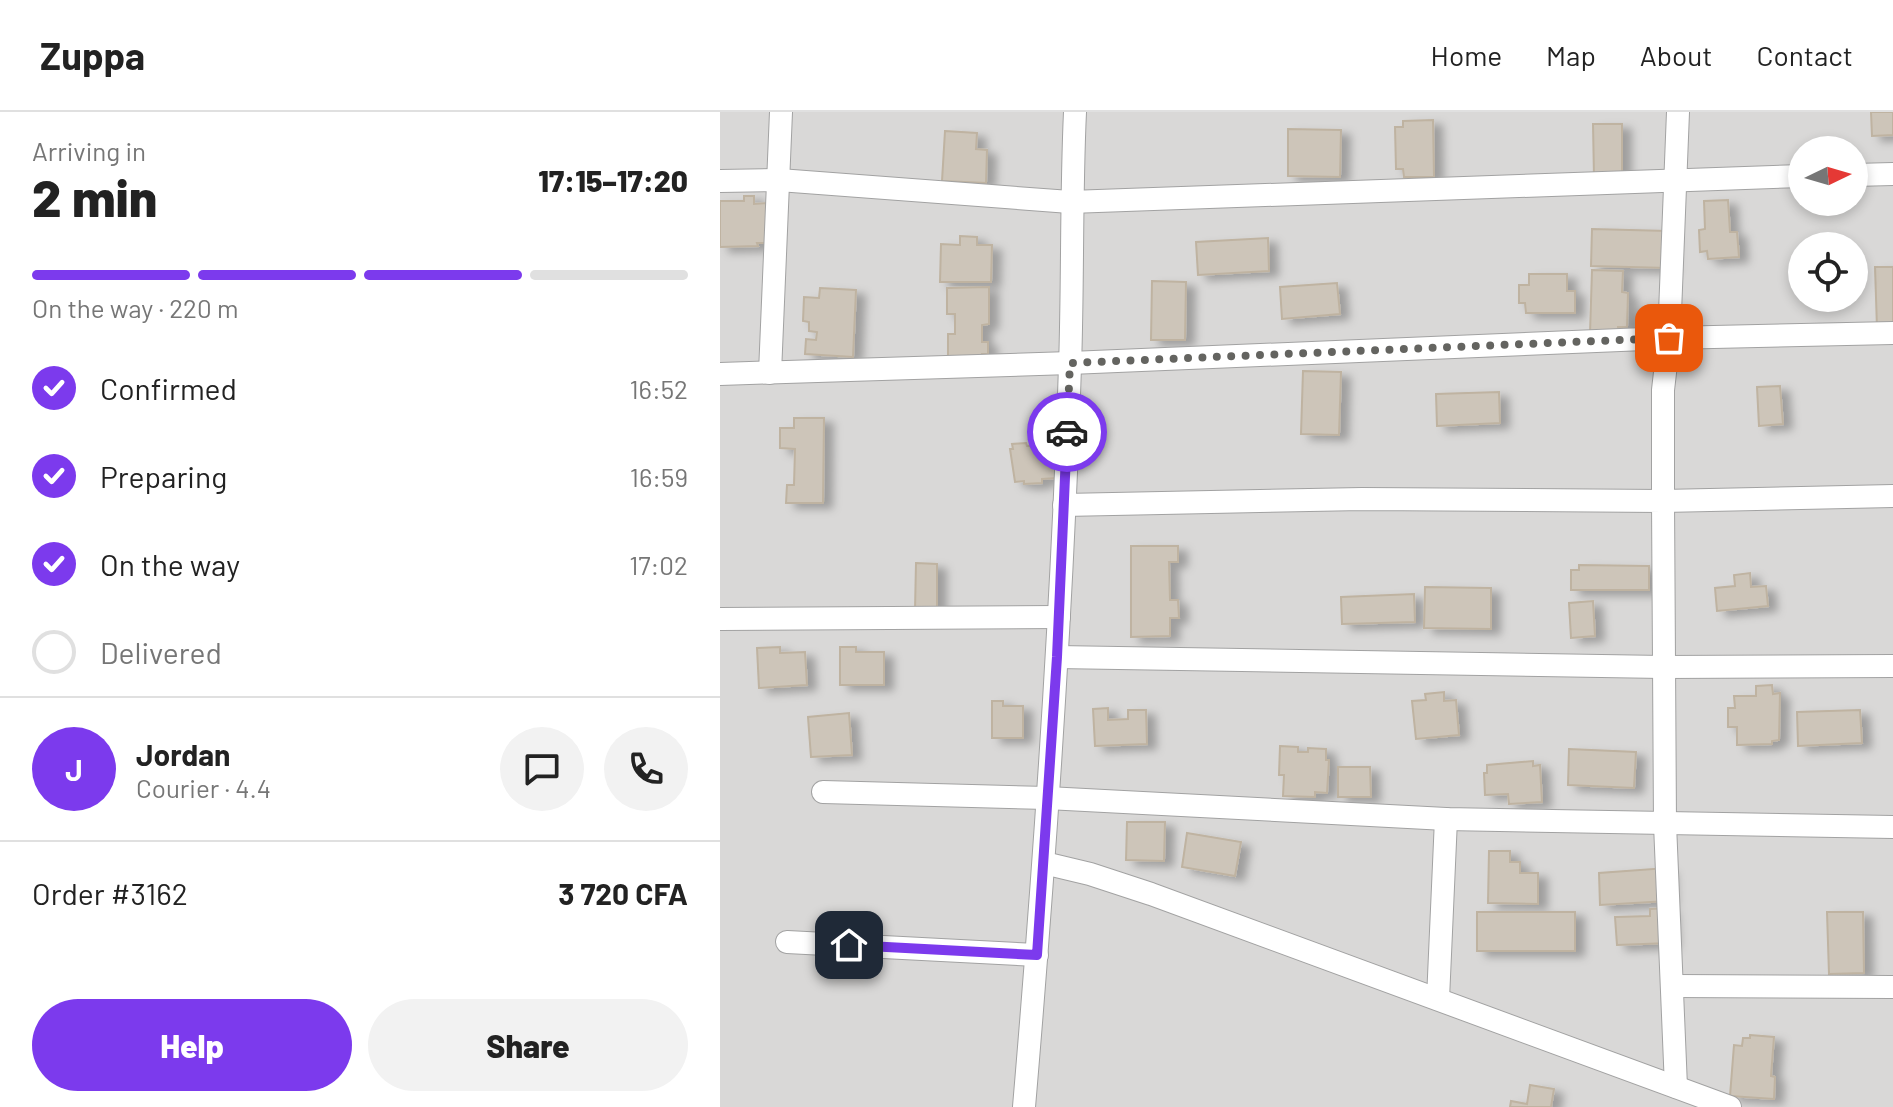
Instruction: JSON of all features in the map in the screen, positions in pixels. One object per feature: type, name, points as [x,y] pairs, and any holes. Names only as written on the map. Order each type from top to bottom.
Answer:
[{"type":"street","points":[[770,373],[781,112]]},
{"type":"street","points":[[1024,1107],[1057,657],[1070,363],[1070,202],[1075,112]]},
{"type":"street","points":[[1676,1087],[1665,824],[1663,390],[1669,338],[1678,112]]},
{"type":"street","points":[[1868,175],[1893,174]]},
{"type":"street","points":[[720,181],[779,180],[1070,202],[1788,176]]},
{"type":"street","points":[[720,374],[1669,338],[1893,333]]},
{"type":"street","points":[[1064,505],[1362,499],[1663,501],[1893,496]]},
{"type":"street","points":[[720,619],[1059,617]]},
{"type":"street","points":[[1057,657],[1663,667],[1893,666]]},
{"type":"street","points":[[823,792],[1047,798],[1446,819],[1893,827]]},
{"type":"street","points":[[1438,999],[1446,819]]},
{"type":"street","points":[[1044,863],[1151,894],[1730,1107]]},
{"type":"street","points":[[787,942],[1037,955]]},
{"type":"street","points":[[1674,986],[1893,987]]},
{"type":"shaded area","points":[[720,112],[1893,112],[1893,1107],[720,1107]]},
{"type":"building","points":[[1871,112],[1893,112],[1893,135],[1872,136]]},
{"type":"building","points":[[1433,120],[1434,177],[1404,177],[1403,169],[1396,169],[1395,127],[1403,127],[1403,121]]},
{"type":"building","points":[[1593,124],[1622,124],[1622,176],[1594,177]]},
{"type":"building","points":[[1288,129],[1341,130],[1340,177],[1288,176]]},
{"type":"building","points":[[945,131],[977,133],[976,149],[987,150],[986,183],[942,181]]},
{"type":"building","points":[[744,196],[754,196],[754,204],[767,203],[768,243],[720,247],[720,201],[744,201]]},
{"type":"building","points":[[1728,200],[1730,232],[1737,232],[1739,257],[1708,259],[1707,251],[1700,252],[1699,230],[1705,229],[1704,201]]},
{"type":"building","points":[[1592,229],[1668,231],[1668,268],[1591,266]]},
{"type":"building","points":[[960,236],[977,237],[977,245],[992,245],[991,282],[940,282],[941,244],[960,245]]},
{"type":"building","points":[[1268,238],[1269,271],[1198,275],[1196,242]]},
{"type":"building","points":[[1875,267],[1893,267],[1893,328],[1877,328]]},
{"type":"building","points":[[1592,270],[1623,271],[1622,292],[1628,293],[1627,327],[1618,327],[1618,334],[1590,333]]},
{"type":"building","points":[[1529,274],[1567,274],[1567,291],[1575,291],[1575,313],[1526,313],[1525,303],[1519,303],[1519,285],[1529,285]]},
{"type":"building","points":[[1152,281],[1186,282],[1185,340],[1151,340]]},
{"type":"building","points":[[1337,283],[1340,314],[1282,319],[1280,287]]},
{"type":"building","points":[[989,287],[989,324],[982,325],[982,342],[988,342],[988,354],[982,354],[982,358],[948,358],[948,334],[955,334],[955,314],[947,314],[947,288]]},
{"type":"building","points":[[820,288],[856,290],[853,357],[805,354],[806,339],[816,340],[817,332],[809,331],[809,322],[803,321],[804,297],[819,298]]},
{"type":"building","points":[[1303,371],[1341,372],[1339,435],[1301,434]]},
{"type":"building","points":[[1780,386],[1783,424],[1759,426],[1757,387]]},
{"type":"building","points":[[1499,392],[1500,423],[1437,426],[1436,394]]},
{"type":"building","points":[[794,418],[824,418],[823,503],[786,503],[787,485],[794,485],[795,449],[780,448],[780,428],[794,428]]},
{"type":"building","points":[[1061,437],[1058,478],[1042,479],[1042,483],[1015,482],[1012,444],[1026,443],[1030,446],[1030,440],[1050,441],[1050,438]]},
{"type":"building","points":[[1131,546],[1178,546],[1178,562],[1169,562],[1170,600],[1178,600],[1179,618],[1170,618],[1170,636],[1131,637]]},
{"type":"building","points":[[916,563],[937,564],[937,611],[915,610]]},
{"type":"building","points":[[1579,565],[1649,566],[1649,590],[1571,590],[1571,570],[1579,570]]},
{"type":"building","points":[[1750,573],[1751,587],[1766,586],[1768,606],[1717,611],[1715,588],[1735,586],[1734,575]]},
{"type":"building","points":[[1425,587],[1491,588],[1491,629],[1424,628]]},
{"type":"building","points":[[1414,594],[1415,622],[1342,624],[1341,597]]},
{"type":"building","points":[[1593,601],[1595,636],[1571,638],[1569,603]]},
{"type":"building","points":[[780,647],[780,653],[805,652],[807,685],[759,688],[757,648]]},
{"type":"building","points":[[840,647],[856,647],[856,652],[884,652],[884,685],[840,685]]},
{"type":"building","points":[[1772,685],[1773,694],[1780,693],[1779,740],[1772,741],[1772,744],[1737,745],[1737,727],[1728,727],[1728,708],[1735,708],[1734,696],[1756,696],[1756,686]]},
{"type":"building","points":[[1444,692],[1444,701],[1456,700],[1459,735],[1416,739],[1412,701],[1426,700],[1425,694]]},
{"type":"building","points":[[992,701],[1003,701],[1003,706],[1023,706],[1023,738],[992,738]]},
{"type":"building","points":[[1108,708],[1108,720],[1128,719],[1128,710],[1146,710],[1147,744],[1095,746],[1093,709]]},
{"type":"building","points":[[1860,710],[1862,743],[1798,746],[1797,712]]},
{"type":"building","points":[[849,713],[852,755],[811,757],[808,717]]},
{"type":"building","points":[[1280,746],[1298,747],[1298,752],[1308,752],[1308,748],[1326,749],[1326,760],[1329,760],[1327,793],[1315,792],[1315,797],[1283,796],[1284,775],[1279,775]]},
{"type":"building","points":[[1569,749],[1636,752],[1634,788],[1568,785]]},
{"type":"building","points":[[1533,761],[1533,766],[1540,765],[1542,802],[1509,804],[1508,794],[1485,795],[1484,773],[1487,773],[1487,765]]},
{"type":"building","points":[[1338,767],[1370,767],[1371,797],[1338,797]]},
{"type":"building","points":[[1127,822],[1165,822],[1164,861],[1126,860]]},
{"type":"building","points":[[1187,833],[1241,842],[1235,876],[1182,867]]},
{"type":"building","points":[[1489,851],[1510,851],[1510,862],[1520,862],[1520,873],[1538,873],[1538,904],[1488,903]]},
{"type":"building","points":[[1667,868],[1668,901],[1600,905],[1599,873]]},
{"type":"building","points":[[1669,908],[1670,943],[1617,945],[1615,917],[1650,916],[1650,909]]},
{"type":"building","points":[[1477,912],[1575,912],[1575,951],[1477,951]]},
{"type":"building","points":[[1827,912],[1863,912],[1864,973],[1829,974]]},
{"type":"building","points":[[1750,1035],[1774,1037],[1771,1076],[1775,1077],[1774,1099],[1730,1096],[1734,1045],[1742,1046],[1743,1038],[1750,1038]]},
{"type":"building","points":[[1530,1085],[1554,1089],[1551,1107],[1510,1107],[1511,1101],[1527,1104]]},
{"type":"way so far","points":[[1067,432],[1070,363],[1669,338]]},
{"type":"route","points":[[849,945],[1037,955],[1057,657],[1067,432]]}]
